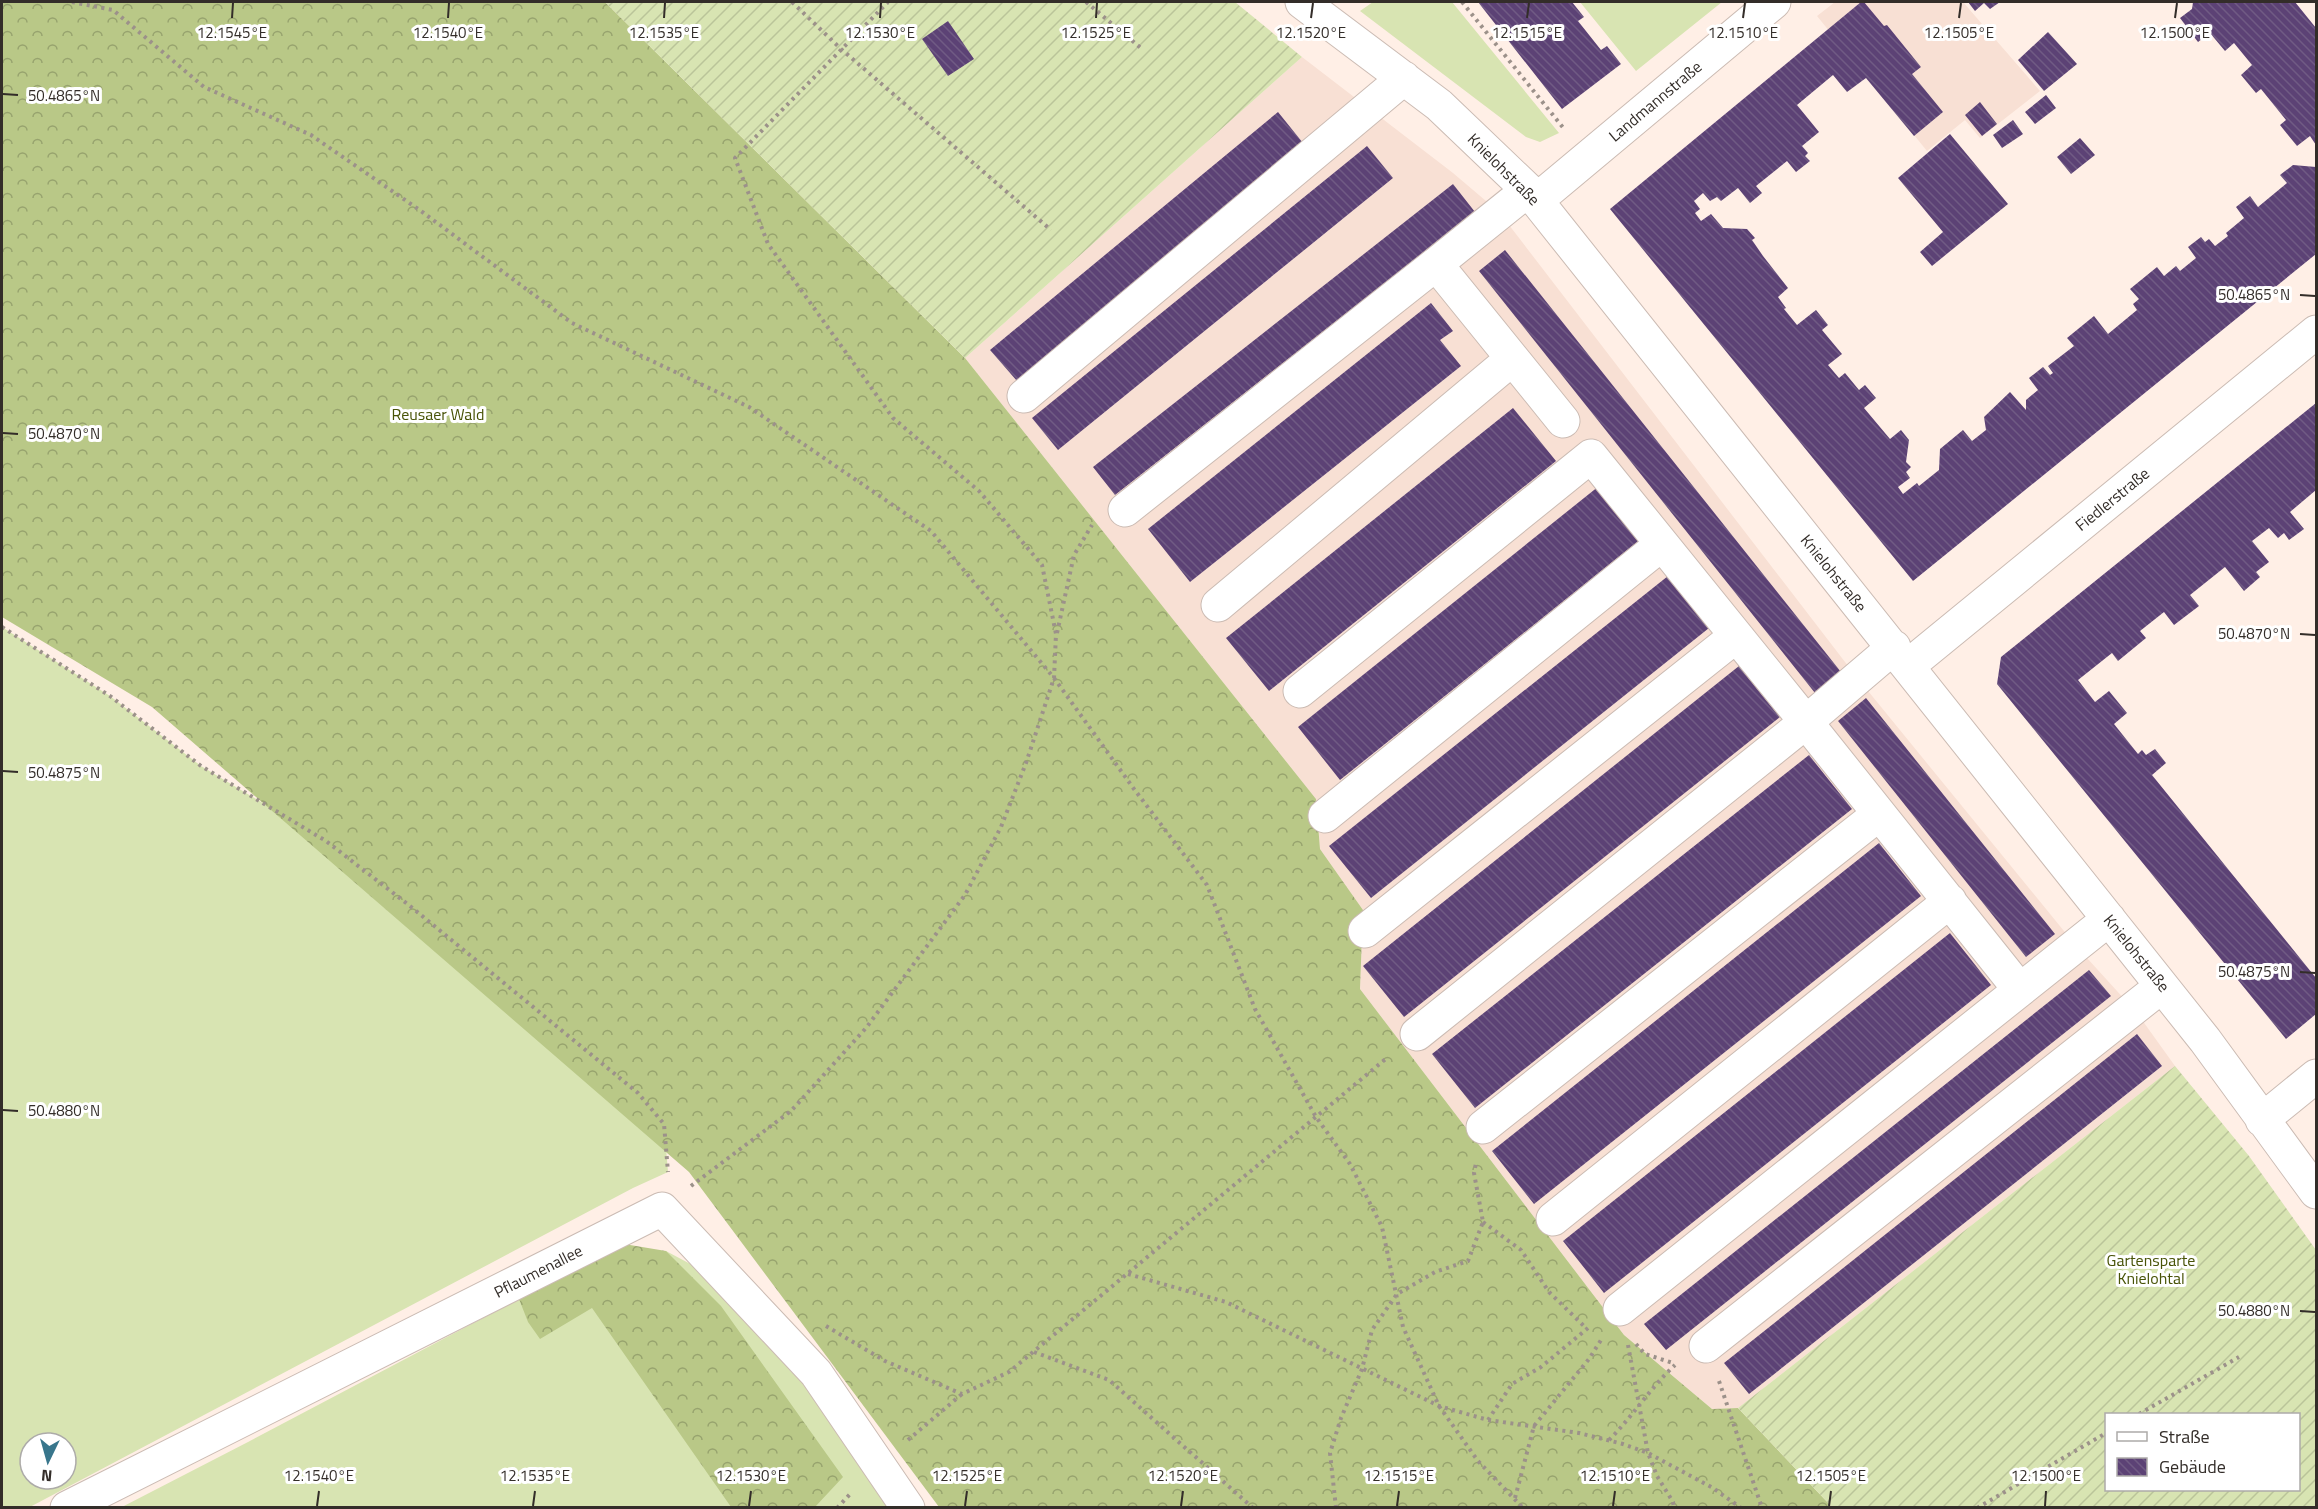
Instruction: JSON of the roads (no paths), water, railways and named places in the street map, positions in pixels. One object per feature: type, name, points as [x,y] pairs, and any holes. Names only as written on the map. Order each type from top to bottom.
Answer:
[{"type":"street","name":"Knielohstraße","points":[[1302,2],[1440,105],[1532,195],[2205,1040],[2316,1191]]},
{"type":"street","name":"Landmannstraße","points":[[1125,510],[1436,264],[1588,158],[1774,2]]},
{"type":"street","points":[[1024,396],[1404,78]]},
{"type":"street","points":[[1436,264],[1563,421]]},
{"type":"street","name":"Fiedlerstraße","points":[[1417,1034],[1806,722],[1901,656],[2316,332]]},
{"type":"street","points":[[1218,604],[1512,359]]},
{"type":"street","points":[[1300,691],[1591,456],[2020,990]]},
{"type":"street","points":[[1325,816],[1662,544]]},
{"type":"street","points":[[1365,931],[1736,636]]},
{"type":"street","points":[[1483,1127],[1879,814]]},
{"type":"street","points":[[1553,1219],[1950,902]]},
{"type":"street","points":[[1622,1320],[2109,919]]},
{"type":"street","points":[[1706,1346],[2162,986]]},
{"type":"street","points":[[2262,1120],[2316,1076]]},
{"type":"street","name":"Pflaumenallee","points":[[68,1508],[662,1209],[816,1373],[908,1508]]},
{"type":"park label","name":"Reusaer Wald","points":[[438,414]]},
{"type":"park label","name":"Gartensparte Knielohtal","points":[[2151,1269]]}]
